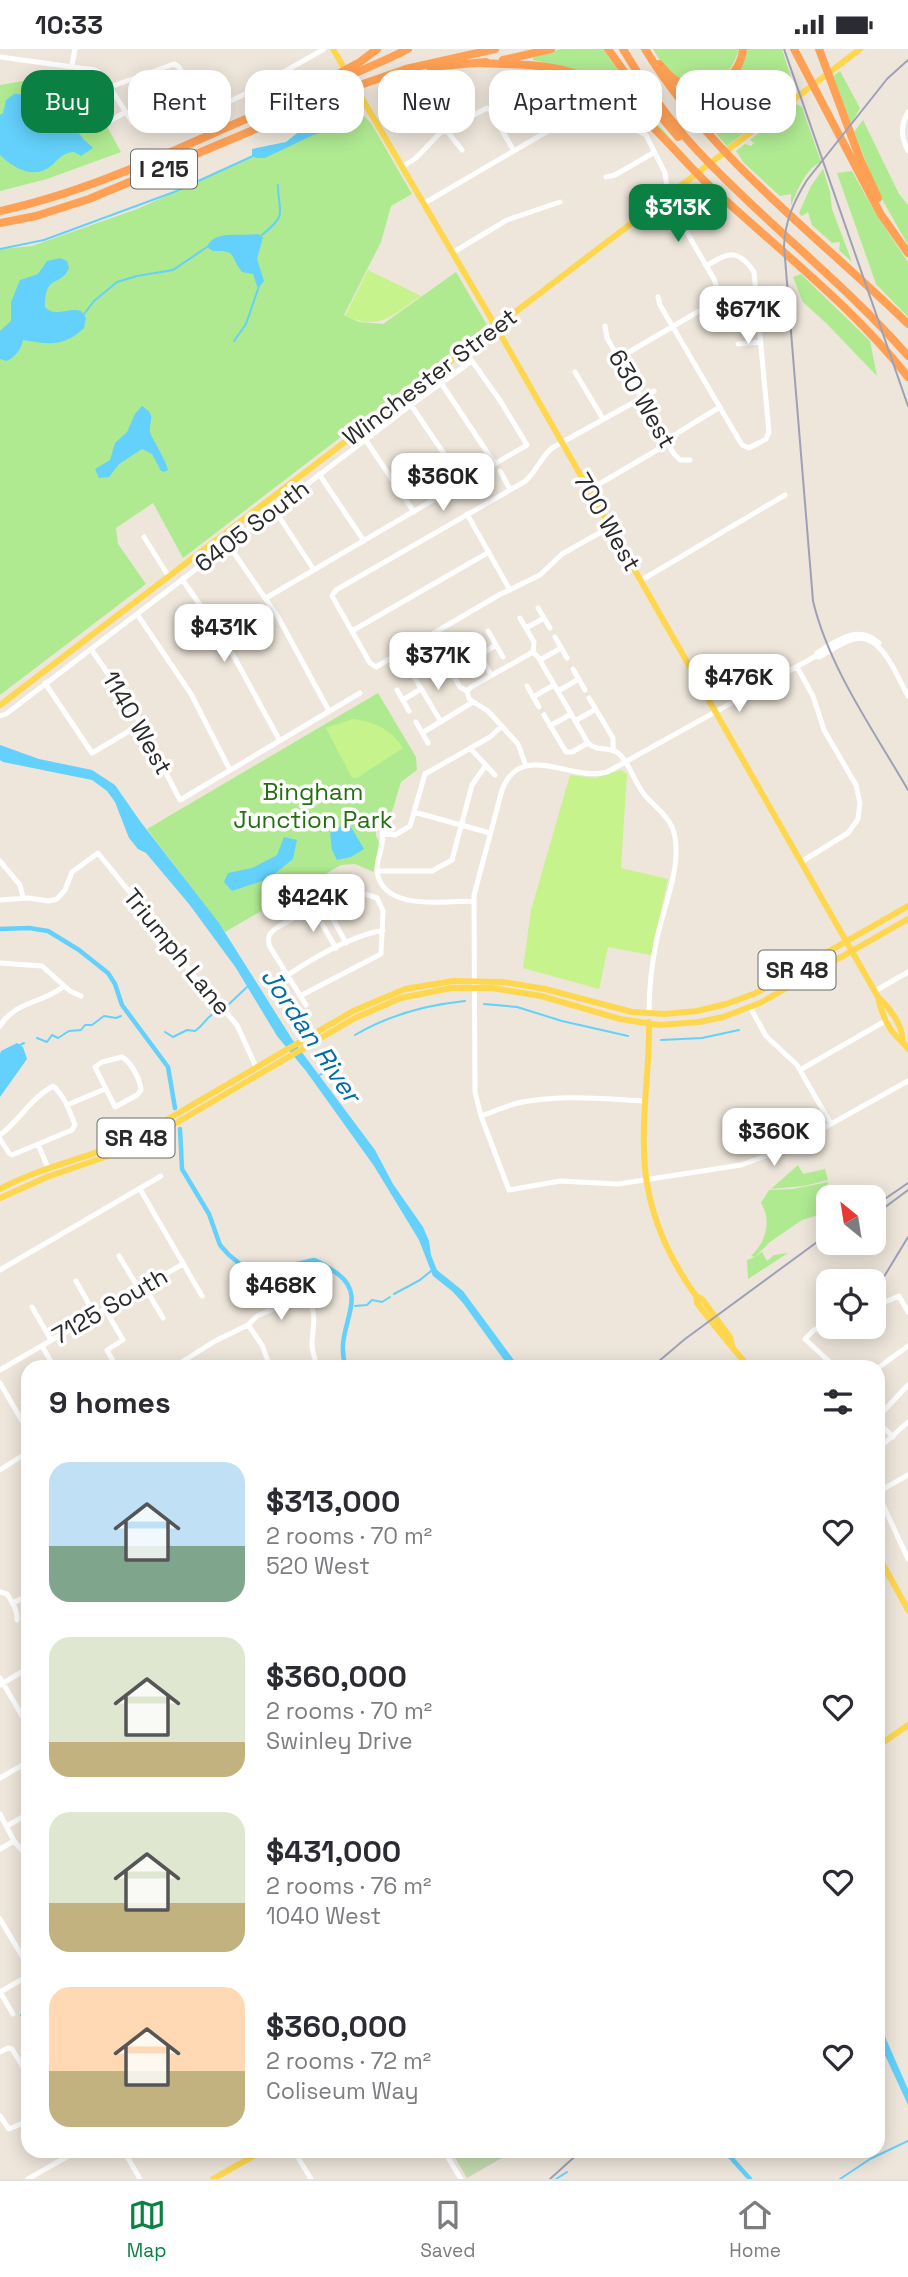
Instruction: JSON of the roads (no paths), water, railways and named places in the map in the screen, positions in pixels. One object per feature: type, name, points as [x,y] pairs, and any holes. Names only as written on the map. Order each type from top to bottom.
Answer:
[{"type":"highway","points":[[345,70],[377,49]]},
{"type":"highway","name":"I 215","points":[[363,70],[408,49]]},
{"type":"highway","name":"I 215","points":[[0,223],[36,216],[89,199],[363,84],[405,69],[495,49]]},
{"type":"highway","points":[[405,69],[482,63],[551,49]]},
{"type":"highway","points":[[608,49],[628,77],[724,182],[782,238],[839,286]]},
{"type":"highway","points":[[622,49],[692,149]]},
{"type":"highway","points":[[646,49],[677,82],[690,89],[702,90],[724,82],[734,74],[741,62],[743,49]]},
{"type":"highway","points":[[646,49],[689,111],[740,169],[908,324]]},
{"type":"highway","points":[[794,49],[857,161]]},
{"type":"highway","points":[[819,49],[857,161],[880,213],[908,253]]},
{"type":"highway","points":[[482,63],[549,67],[580,75],[630,104],[712,189],[842,304],[908,377]]},
{"type":"highway","name":"I 215","points":[[0,211],[92,184],[245,118]]},
{"type":"highway","points":[[724,182],[808,255],[908,356]]},
{"type":"main road","name":"700 West","points":[[333,49],[717,711],[852,951],[903,1033],[902,1040]]},
{"type":"main road","name":"Winchester Street","points":[[2,704],[860,49]]},
{"type":"main road","name":"SR 48","points":[[0,1198],[47,1177],[137,1146],[361,1006],[393,994],[432,984],[523,985],[613,1009],[649,1013],[697,1011],[737,1001],[768,986],[908,907]]},
{"type":"main road","name":"SR 48","points":[[474,984],[531,993],[612,1017],[649,1024],[699,1022],[750,1007],[908,919]]},
{"type":"main road","name":"700 West","points":[[877,994],[880,1008],[897,1037],[908,1049]]},
{"type":"main road","points":[[649,1013],[644,1152],[646,1180],[654,1213],[677,1268],[730,1337],[732,1346],[743,1360]]},
{"type":"main road","name":"SR 48","points":[[0,1189],[48,1168],[139,1136],[256,1067],[282,1056]]},
{"type":"main road","points":[[885,1568],[908,1610]]},
{"type":"main road","points":[[885,1741],[908,1725]]},
{"type":"main road","points":[[213,2179],[250,2158]]},
{"type":"street","points":[[72,65],[75,49]]},
{"type":"street","points":[[231,100],[324,49]]},
{"type":"street","points":[[0,57],[94,70]]},
{"type":"street","points":[[157,70],[174,64],[181,70]]},
{"type":"street","points":[[114,94],[128,119]]},
{"type":"street","points":[[475,114],[487,108],[491,110],[514,152]]},
{"type":"street","points":[[908,112],[902,128],[902,138],[908,151]]},
{"type":"street","points":[[114,119],[124,113]]},
{"type":"street","points":[[402,167],[416,158],[441,133]]},
{"type":"street","points":[[450,133],[462,150]]},
{"type":"street","points":[[423,204],[546,133]]},
{"type":"street","points":[[619,358],[711,304],[717,290],[669,202],[665,173],[646,135],[642,133]]},
{"type":"street","points":[[606,177],[615,175],[653,153]]},
{"type":"street","points":[[452,253],[507,220],[560,202]]},
{"type":"street","points":[[658,297],[745,447],[752,447],[769,436],[753,270],[732,253],[706,266]]},
{"type":"street","name":"630 West","points":[[605,326],[607,338],[677,458],[682,461],[690,460]]},
{"type":"street","points":[[738,344],[761,342]]},
{"type":"street","name":"6405 South","points":[[5,714],[365,439],[472,361],[527,445],[495,464]]},
{"type":"street","points":[[266,598],[495,464],[438,372]]},
{"type":"street","points":[[575,372],[603,419]]},
{"type":"street","points":[[426,381],[432,390]]},
{"type":"street","points":[[610,527],[562,554],[543,574],[376,667],[370,663],[332,594],[529,478],[545,454],[654,391]]},
{"type":"street","points":[[411,405],[463,482]]},
{"type":"street","points":[[589,490],[664,446],[679,432],[720,407]]},
{"type":"street","points":[[365,439],[414,512]]},
{"type":"street","points":[[500,471],[510,489]]},
{"type":"street","points":[[319,474],[364,541]]},
{"type":"street","points":[[640,581],[785,495]]},
{"type":"street","points":[[274,509],[314,570]]},
{"type":"street","points":[[467,514],[510,590]]},
{"type":"street","points":[[144,537],[169,577]]},
{"type":"street","points":[[228,544],[266,598],[300,654],[329,711]]},
{"type":"street","points":[[352,631],[489,552]]},
{"type":"street","points":[[183,579],[234,655],[279,740]]},
{"type":"street","points":[[538,608],[550,628]]},
{"type":"street","points":[[137,614],[191,694],[230,770],[359,693]]},
{"type":"street","points":[[520,618],[534,644],[533,652],[588,743],[596,749],[613,751],[625,763],[645,796],[667,819],[676,844],[675,866],[656,941],[650,981],[649,1013]]},
{"type":"street","points":[[526,628],[544,618]]},
{"type":"street","points":[[488,631],[503,657]]},
{"type":"street","points":[[908,696],[878,642],[859,636],[845,636],[816,656],[607,772],[590,775],[542,764],[526,765],[513,773],[504,784],[474,901],[475,1087],[481,1117],[509,1190],[560,1181],[607,1185],[717,1170],[758,1160],[788,1147],[908,1081]]},
{"type":"street","points":[[555,637],[567,658]]},
{"type":"street","points":[[470,661],[496,645]]},
{"type":"street","points":[[540,660],[561,648]]},
{"type":"street","name":"1140 West","points":[[91,649],[141,724],[180,800],[230,770]]},
{"type":"street","points":[[467,691],[533,652]]},
{"type":"street","points":[[480,655],[491,675]]},
{"type":"street","points":[[440,678],[461,666]]},
{"type":"street","points":[[796,667],[813,696],[824,730],[856,785],[860,803],[858,819],[848,833],[802,862]]},
{"type":"street","points":[[573,669],[585,690]]},
{"type":"street","points":[[451,672],[460,687],[467,691]]},
{"type":"street","points":[[413,675],[440,722]]},
{"type":"street","points":[[558,691],[579,679]]},
{"type":"street","points":[[45,684],[92,753],[141,724]]},
{"type":"street","points":[[533,697],[554,685]]},
{"type":"street","points":[[527,686],[539,707]]},
{"type":"street","points":[[403,700],[421,689]]},
{"type":"street","points":[[397,690],[409,711]]},
{"type":"street","points":[[467,691],[467,696],[488,711],[519,745],[526,765]]},
{"type":"street","points":[[589,698],[613,740],[613,751]]},
{"type":"street","points":[[422,733],[473,702]]},
{"type":"street","points":[[2,704],[5,714]]},
{"type":"street","points":[[575,721],[596,709]]},
{"type":"street","points":[[550,726],[571,714]]},
{"type":"street","points":[[544,715],[566,752],[572,752],[588,743]]},
{"type":"street","points":[[416,722],[428,743]]},
{"type":"street","points":[[474,901],[405,900],[392,896],[377,871],[382,833],[395,835],[408,828],[425,774],[471,748],[502,726]]},
{"type":"street","points":[[471,748],[495,775]]},
{"type":"street","points":[[377,871],[434,870],[452,859],[472,785],[486,765]]},
{"type":"street","points":[[414,812],[490,833]]},
{"type":"street","name":"Triumph Lane","points":[[23,898],[53,901],[65,890],[72,872],[98,853],[194,976],[237,1025],[256,1067]]},
{"type":"street","points":[[0,861],[20,885],[23,898],[0,900]]},
{"type":"street","points":[[300,996],[380,956],[383,951],[383,911],[377,898],[346,888],[278,927],[269,936],[270,947],[288,975],[300,996],[306,1005]]},
{"type":"street","points":[[377,898],[387,891]]},
{"type":"street","points":[[323,901],[346,943]]},
{"type":"street","points":[[312,907],[336,947]]},
{"type":"street","points":[[288,975],[336,947],[371,932],[383,930]]},
{"type":"street","points":[[0,963],[42,966],[81,996]]},
{"type":"street","points":[[877,994],[908,972]]},
{"type":"street","points":[[0,1026],[13,1010],[57,991],[64,985]]},
{"type":"street","points":[[750,1007],[764,1033],[800,1070],[831,1124]]},
{"type":"street","points":[[800,1070],[887,1020]]},
{"type":"street","points":[[124,1058],[142,1085],[137,1095],[115,1107],[105,1089],[96,1065],[124,1058]]},
{"type":"street","points":[[53,1086],[67,1105],[75,1128],[10,1155],[0,1137],[43,1093],[53,1086]]},
{"type":"street","points":[[67,1105],[105,1089]]},
{"type":"street","points":[[481,1117],[528,1102],[576,1098],[645,1101]]},
{"type":"street","points":[[38,1144],[48,1168]]},
{"type":"street","points":[[0,1270],[162,1176]]},
{"type":"street","points":[[140,1189],[202,1296]]},
{"type":"street","points":[[119,1256],[163,1318]]},
{"type":"street","name":"7125 South","points":[[0,1370],[183,1264]]},
{"type":"street","points":[[75,1281],[95,1315]]},
{"type":"street","points":[[185,1360],[248,1325],[257,1316],[303,1296],[315,1317],[312,1343],[316,1360]]},
{"type":"street","points":[[886,1302],[899,1296],[908,1312]]},
{"type":"street","points":[[32,1307],[51,1340]]},
{"type":"street","points":[[105,1309],[122,1340],[107,1350],[112,1360]]},
{"type":"street","points":[[248,1325],[262,1345],[268,1360]]},
{"type":"street","points":[[816,1329],[805,1339],[828,1360]]},
{"type":"street","points":[[42,1346],[50,1360]]},
{"type":"street","points":[[885,1363],[908,1346]]},
{"type":"street","points":[[0,1383],[21,1419]]},
{"type":"street","points":[[885,1411],[908,1385]]},
{"type":"street","points":[[885,1443],[908,1422]]},
{"type":"street","points":[[885,1427],[893,1437]]},
{"type":"street","points":[[0,1470],[21,1456]]},
{"type":"street","points":[[885,1489],[908,1475]]},
{"type":"street","points":[[885,1508],[908,1559]]},
{"type":"street","points":[[2,1592],[13,1603],[18,1615],[17,1620]]},
{"type":"street","points":[[13,1603],[21,1599]]},
{"type":"street","points":[[21,1672],[1,1682],[21,1715]]},
{"type":"street","points":[[0,1778],[21,1766]]},
{"type":"street","points":[[0,1814],[21,1848]]},
{"type":"street","points":[[7,1826],[21,1818]]},
{"type":"street","points":[[0,1849],[14,1840]]},
{"type":"street","points":[[0,1920],[21,1954]]},
{"type":"street","points":[[13,2014],[0,1992],[21,1980]]},
{"type":"street","points":[[0,2052],[10,2048],[21,2064]]},
{"type":"street","points":[[0,2116],[9,2129],[21,2124]]},
{"type":"street","points":[[28,2179],[61,2158]]},
{"type":"street","points":[[128,2158],[140,2179]]},
{"type":"street","points":[[298,2158],[311,2179]]},
{"type":"street","points":[[448,2158],[457,2177]]},
{"type":"water","points":[[14,94],[21,94],[21,133],[79,133],[93,148],[81,156],[74,152],[67,153],[51,166],[38,172],[24,171],[11,164],[0,155],[0,115],[6,100]]},
{"type":"water","points":[[297,133],[321,133],[265,158],[252,155],[252,149],[286,142]]},
{"type":"water","points":[[258,234],[263,237],[257,259],[264,281],[258,289],[253,274],[242,272],[230,253],[213,251],[207,247],[211,241],[222,236]]},
{"type":"water","points":[[60,258],[67,261],[69,268],[62,278],[50,285],[45,307],[53,312],[81,311],[86,318],[84,328],[62,342],[23,340],[12,358],[6,361],[0,359],[0,331],[11,321],[11,302],[20,280],[38,274],[47,261]]},
{"type":"water","points":[[142,406],[151,415],[150,432],[168,470],[161,471],[152,454],[142,449],[119,464],[109,477],[99,478],[95,469],[110,460],[115,443],[127,432]]},
{"type":"water","points":[[0,745],[39,759],[92,770],[115,785],[219,923],[292,1039],[375,1150],[393,1184],[423,1227],[437,1270],[463,1291],[514,1360],[504,1360],[463,1303],[433,1276],[419,1240],[374,1166],[306,1071],[277,1036],[236,968],[189,904],[146,853],[138,849],[129,838],[115,802],[107,791],[92,780],[0,760]]},
{"type":"water","points":[[348,822],[364,849],[351,857],[337,860],[332,850],[330,833]]},
{"type":"water","points":[[284,837],[297,840],[293,859],[268,879],[232,891],[224,882],[228,873],[252,868],[277,855]]},
{"type":"water","points":[[17,1043],[23,1047],[27,1059],[0,1097],[0,1054]]},
{"type":"water","points":[[885,2037],[908,2089],[908,2105],[885,2055]]},
{"type":"waterway","points":[[0,249],[44,240],[174,192],[253,156]]},
{"type":"waterway","points":[[262,235],[279,217],[278,185]]},
{"type":"waterway","points":[[84,314],[94,301],[117,282],[173,270],[207,247]]},
{"type":"waterway","points":[[234,341],[246,324],[258,289]]},
{"type":"waterway","points":[[0,929],[29,928],[48,931],[79,950],[108,973],[122,1005],[168,1067],[175,1108]]},
{"type":"waterway","name":"Jordan River","points":[[228,1005],[247,987]]},
{"type":"waterway","points":[[355,1035],[408,1012],[465,1001]]},
{"type":"waterway","points":[[484,1004],[517,1007],[562,1021],[628,1036]]},
{"type":"waterway","points":[[165,1032],[173,1037],[187,1030],[195,1031],[216,1012]]},
{"type":"waterway","points":[[37,1038],[47,1042],[52,1035],[58,1038],[69,1031],[81,1030],[85,1025],[92,1025],[104,1016],[121,1016]]},
{"type":"waterway","points":[[661,1040],[702,1038],[739,1030]]},
{"type":"waterway","points":[[20,1045],[24,1043]]},
{"type":"waterway","name":"Jordan River","points":[[318,1076],[336,1066]]},
{"type":"waterway","points":[[180,1129],[182,1169],[209,1214],[220,1245],[229,1255],[245,1268],[259,1273],[314,1260],[338,1274],[347,1284],[351,1304],[343,1340],[344,1360]]},
{"type":"waterway","points":[[394,1294],[431,1271]]},
{"type":"waterway","points":[[355,1306],[367,1305],[372,1300],[382,1302],[390,1297]]},
{"type":"waterway","points":[[885,2152],[908,2141]]},
{"type":"waterway","points":[[731,2158],[750,2179]]},
{"type":"waterway","points":[[840,2179],[872,2158]]},
{"type":"waterway","points":[[556,2179],[567,2172]]},
{"type":"tram line","points":[[908,60],[887,79],[807,180],[791,211],[784,246],[813,601],[820,626],[841,675],[908,790]]},
{"type":"tram line","points":[[886,1198],[908,1183]]},
{"type":"tram line","points":[[660,1360],[816,1243]]},
{"type":"tram line","points":[[550,2179],[573,2158]]},
{"type":"railway","points":[[784,49],[908,406]]},
{"type":"railway","points":[[886,1206],[908,1190]]},
{"type":"railway","points":[[886,1273],[908,1237]]},
{"type":"park label","name":"Bingham Junction Park","points":[[313,806]]}]
